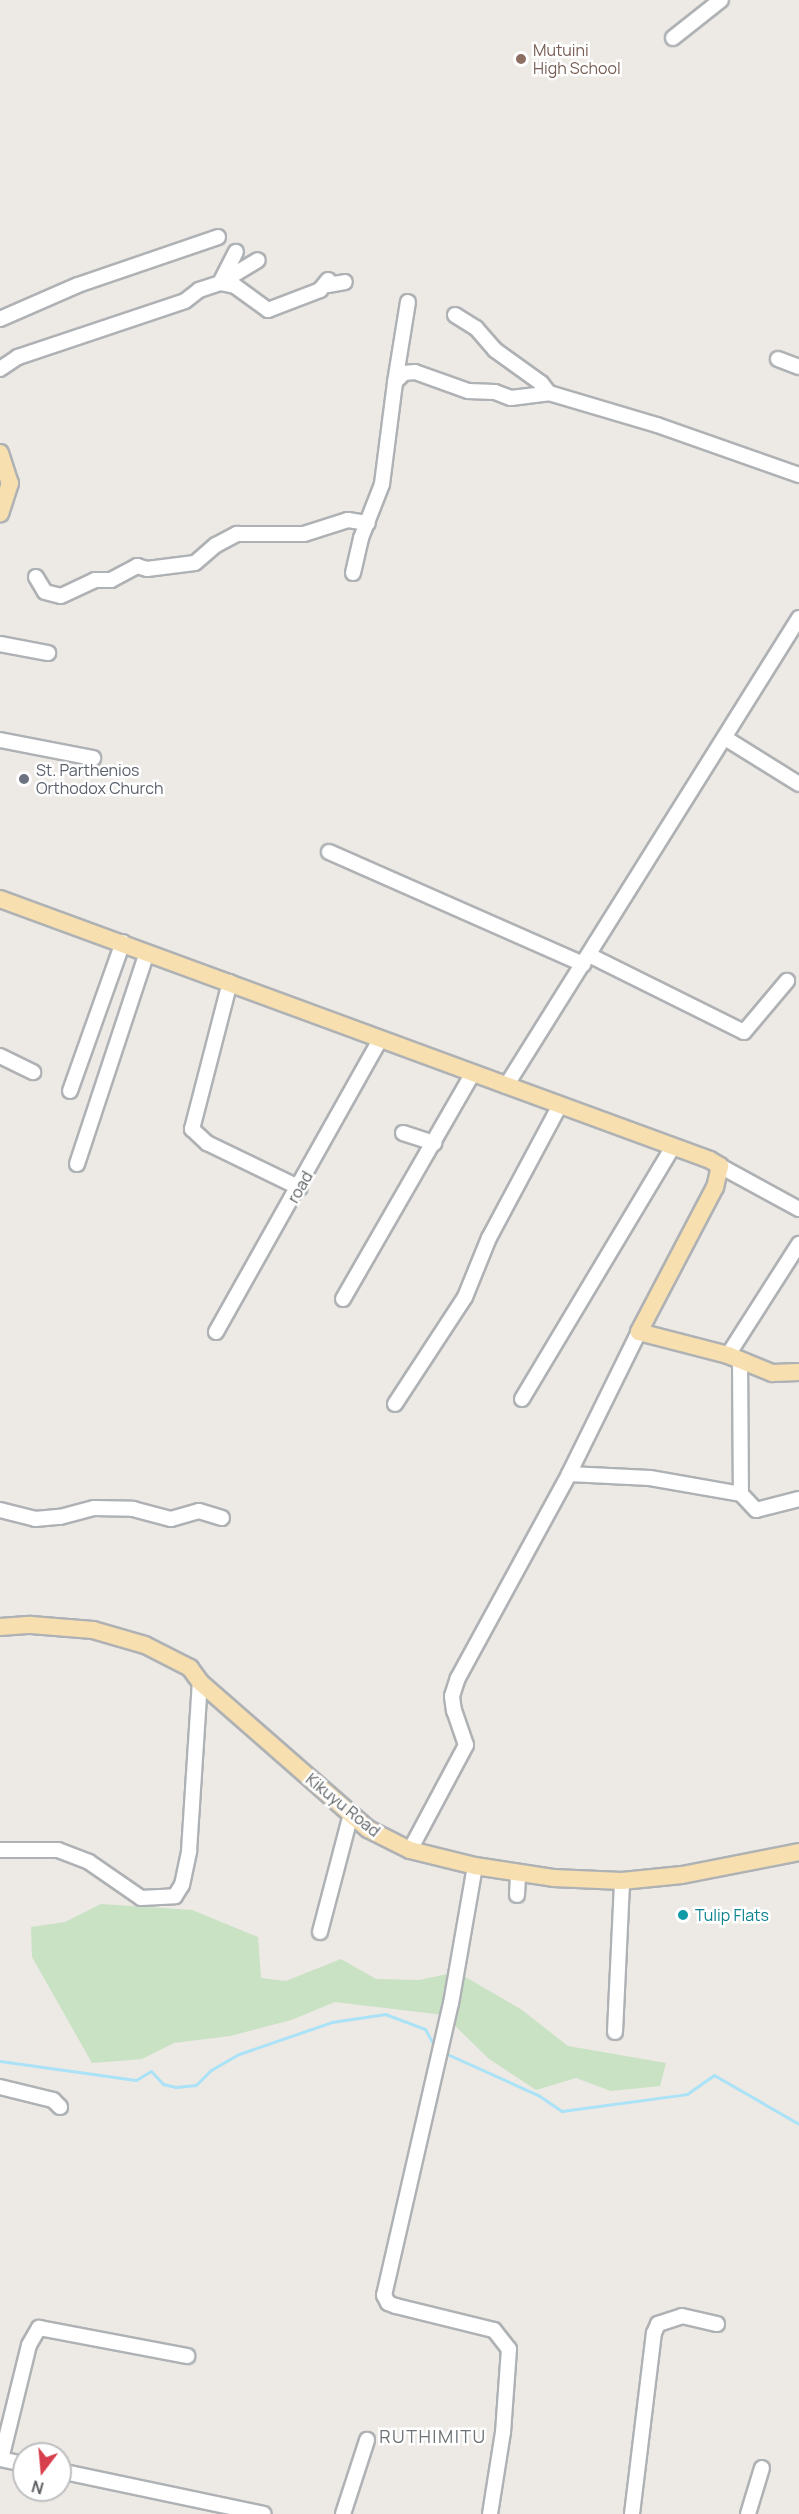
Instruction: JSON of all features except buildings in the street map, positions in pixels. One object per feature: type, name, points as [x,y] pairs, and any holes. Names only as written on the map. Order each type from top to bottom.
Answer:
[{"type":"main road","points":[[0,453],[10,483],[0,513]]},
{"type":"main road","points":[[0,899],[231,982],[380,1040],[720,1166],[715,1186],[639,1332],[734,1357],[772,1373],[799,1372]]},
{"type":"main road","name":"Kikuyu Road","points":[[0,1627],[31,1625],[93,1630],[145,1645],[190,1668],[200,1682],[351,1814],[388,1840],[410,1850],[475,1866],[622,1881],[682,1875],[799,1852]]},
{"type":"street","points":[[673,38],[722,0]]},
{"type":"street","points":[[0,319],[78,285],[218,237]]},
{"type":"street","points":[[220,284],[236,252]]},
{"type":"street","points":[[0,369],[18,357],[185,301],[199,290],[220,284],[258,260]]},
{"type":"street","points":[[220,284],[235,286],[268,310],[328,283],[345,282]]},
{"type":"street","points":[[353,573],[382,484],[408,302]]},
{"type":"street","points":[[455,315],[476,328],[495,350],[541,383],[549,393]]},
{"type":"street","points":[[778,359],[799,367]]},
{"type":"street","points":[[395,382],[404,374],[415,372],[468,391],[495,392],[512,398],[549,393],[657,424],[799,476]]},
{"type":"street","points":[[36,577],[45,592],[61,596],[95,580],[111,580],[137,566],[147,569],[195,563],[216,545],[237,534],[304,534],[348,520],[368,523]]},
{"type":"street","points":[[506,1086],[799,618]]},
{"type":"street","points":[[0,644],[48,652]]},
{"type":"street","points":[[725,738],[799,784]]},
{"type":"street","points":[[0,740],[93,758]]},
{"type":"street","points":[[329,852],[586,959],[744,1032],[787,981]]},
{"type":"street","points":[[70,1091],[123,942]]},
{"type":"street","points":[[77,1164],[147,952]]},
{"type":"street","points":[[231,982],[192,1129],[207,1143],[300,1188]]},
{"type":"street","name":"road","points":[[216,1332],[300,1188],[380,1040]]},
{"type":"street","points":[[0,1056],[33,1072]]},
{"type":"street","points":[[343,1299],[473,1073]]},
{"type":"street","points":[[395,1404],[465,1297],[489,1238],[560,1105]]},
{"type":"street","points":[[403,1133],[434,1143]]},
{"type":"street","points":[[522,1399],[672,1148]]},
{"type":"street","points":[[720,1166],[799,1209]]},
{"type":"street","points":[[741,1494],[734,1357],[799,1244]]},
{"type":"street","points":[[410,1850],[466,1745],[454,1711],[452,1696],[458,1678],[568,1474],[639,1332]]},
{"type":"street","points":[[568,1474],[650,1478],[741,1494],[756,1510],[799,1499]]},
{"type":"street","points":[[0,1510],[35,1519],[60,1517],[93,1508],[133,1509],[171,1519],[198,1511],[222,1518]]},
{"type":"street","points":[[0,1850],[58,1850],[108,1873],[141,1898],[175,1896],[182,1885],[189,1851],[200,1682]]},
{"type":"street","points":[[320,1932],[351,1814]]},
{"type":"street","points":[[475,1866],[451,2003],[384,2295],[388,2303],[396,2306],[494,2330],[509,2349],[503,2432],[489,2514]]},
{"type":"street","points":[[517,1894],[518,1872]]},
{"type":"street","points":[[615,2032],[622,1881]]},
{"type":"street","points":[[0,2087],[53,2100],[60,2107]]},
{"type":"street","points":[[632,2514],[654,2333],[658,2325],[682,2316],[717,2324]]},
{"type":"street","points":[[0,2459],[29,2345],[39,2328],[187,2356]]},
{"type":"street","points":[[343,2514],[367,2440]]},
{"type":"street","points":[[748,2514],[762,2468]]},
{"type":"street","points":[[72,2474],[234,2511],[264,2514]]},
{"type":"green space","points":[[101,1904],[192,1910],[258,1937],[261,1978],[286,1981],[341,1959],[376,1979],[419,1980],[457,1972],[522,2010],[568,2046],[666,2063],[660,2086],[611,2091],[576,2078],[536,2090],[489,2059],[444,2015],[335,2002],[291,2020],[230,2036],[174,2043],[142,2059],[92,2063],[32,1957],[31,1927],[65,1922]]},
{"type":"waterway","points":[[0,2061],[136,2080],[151,2071],[163,2084],[176,2087],[196,2085],[211,2070],[239,2054],[332,2022],[385,2014],[425,2029],[435,2047]]},
{"type":"waterway","points":[[447,2054],[538,2095],[562,2111],[687,2094],[714,2075],[799,2124]]},
{"type":"place","name":"Mutuini High School","points":[[521,59]]},
{"type":"place","name":"St. Parthenios Orthodox Church","points":[[24,779]]},
{"type":"place","name":"Tulip Flats","points":[[683,1915]]},
{"type":"district","name":"RUTHIMITU","points":[[433,2436]]}]
